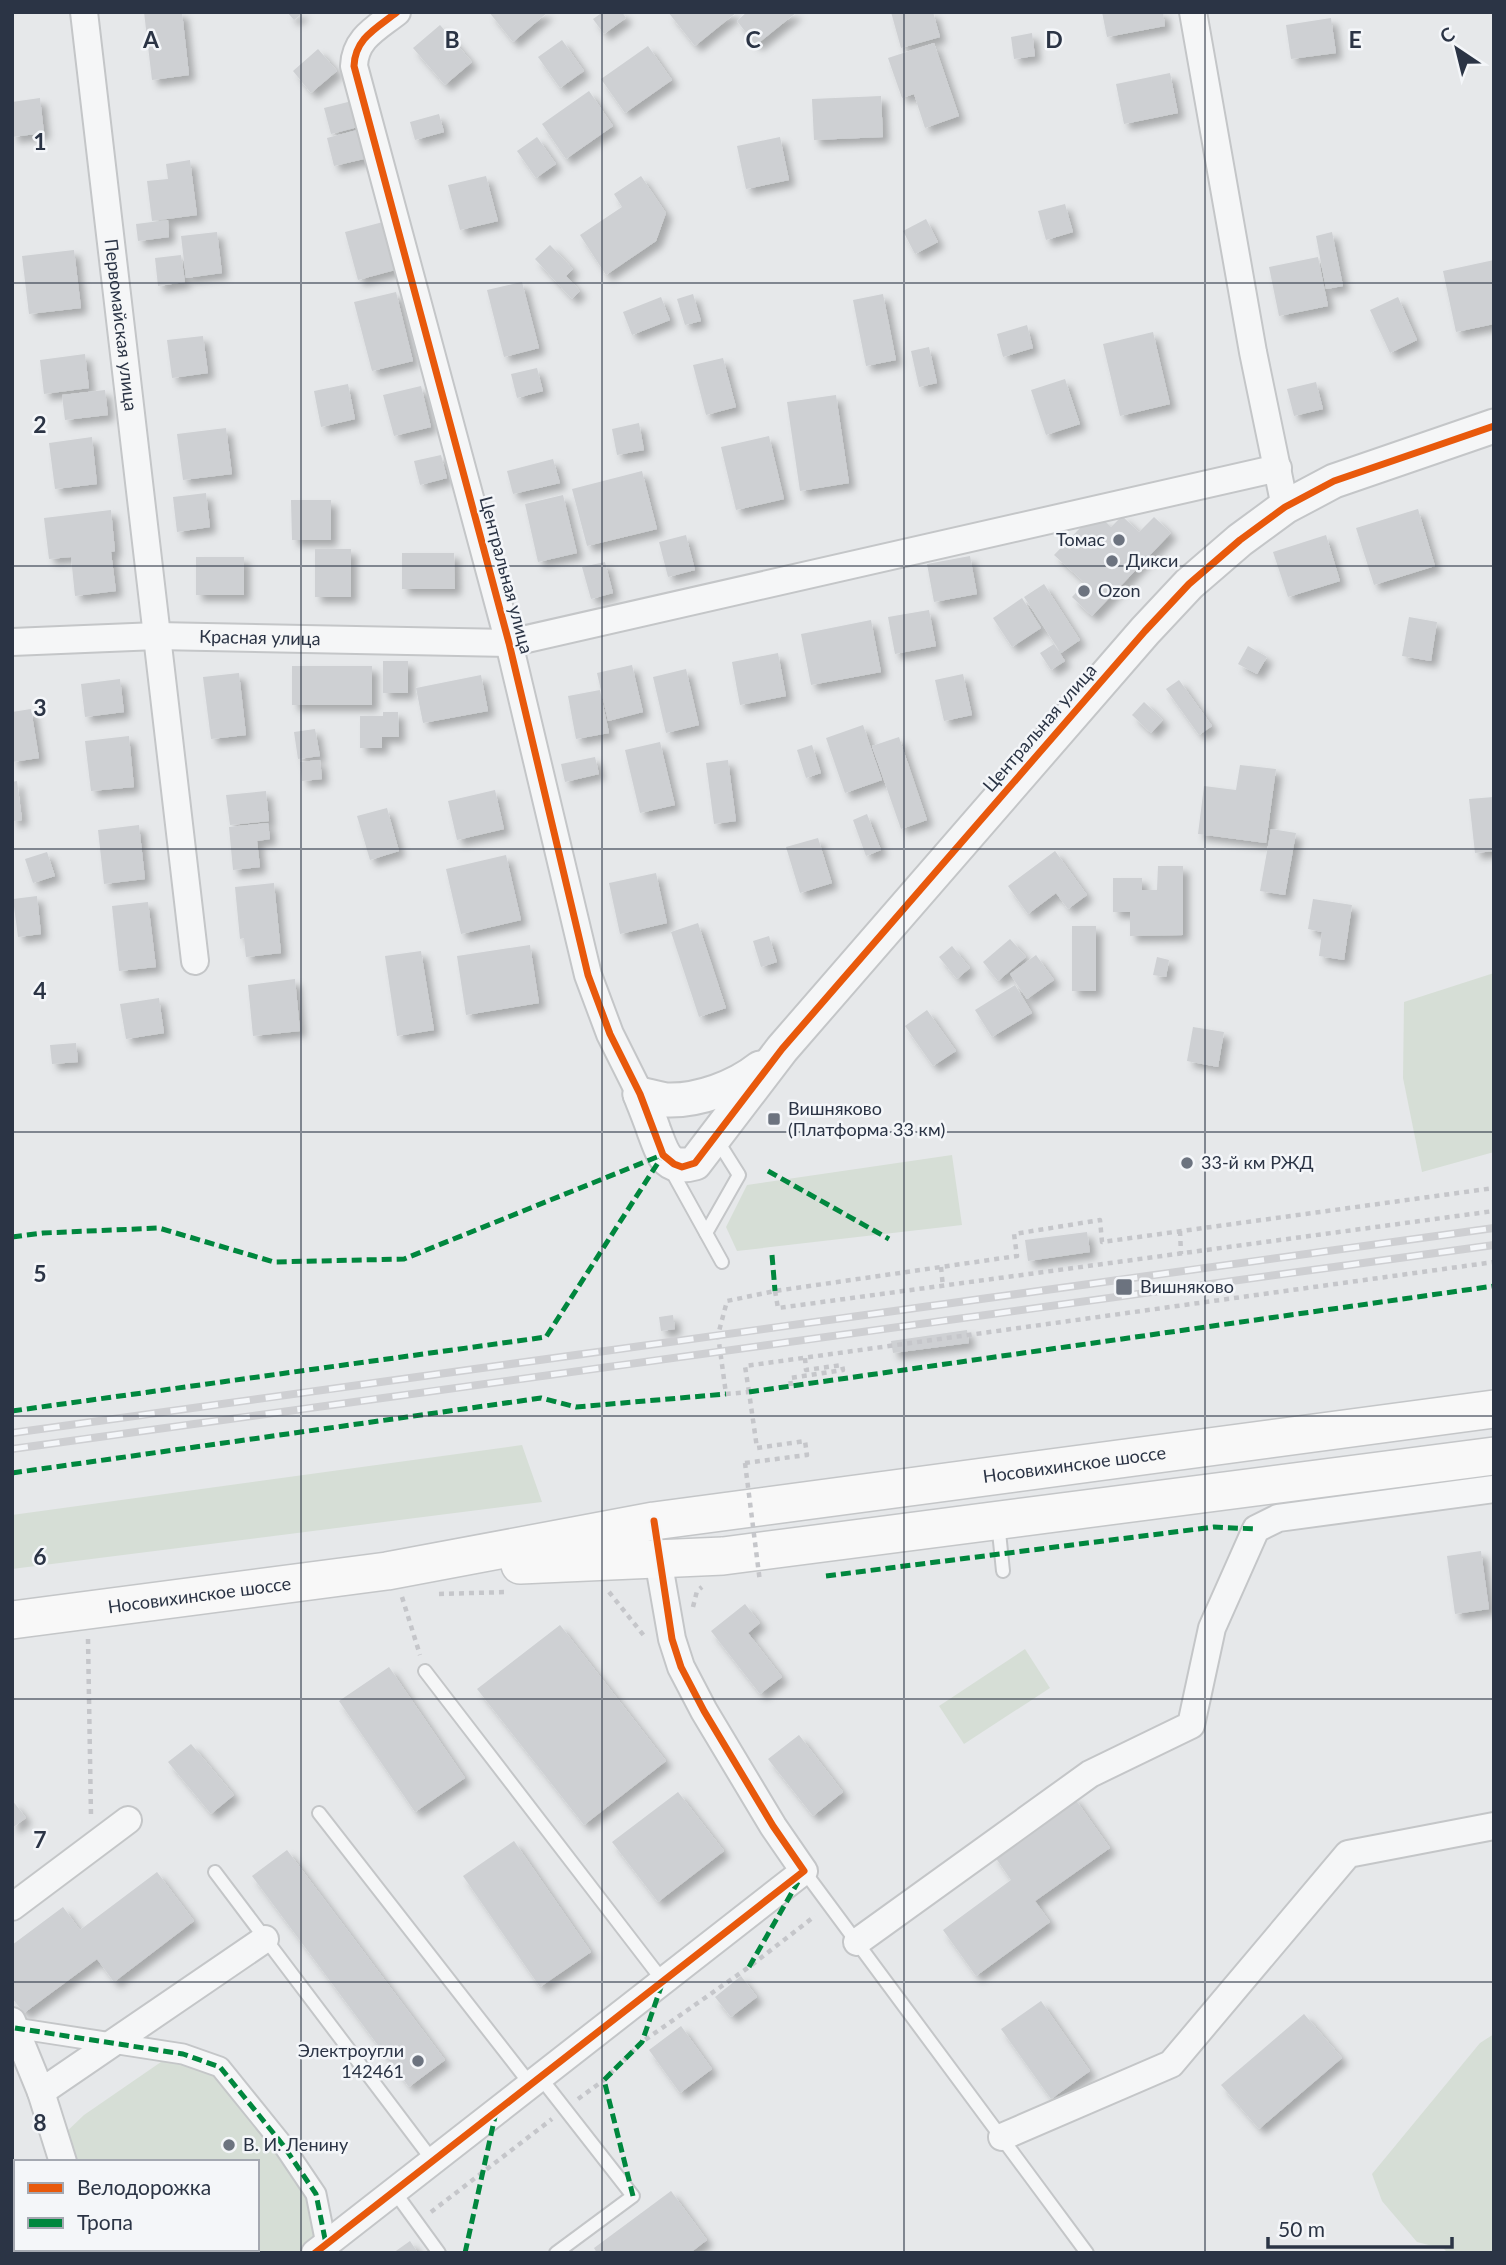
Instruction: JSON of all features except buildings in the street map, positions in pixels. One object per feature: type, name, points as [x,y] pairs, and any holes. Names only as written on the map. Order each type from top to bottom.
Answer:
[{"type":"main road","name":"Носовихинское шоссе","points":[[394,1583],[654,1521],[1494,1409]]},
{"type":"main road","name":"Носовихинское шоссе","points":[[12,1620],[659,1559],[723,1556],[1494,1456]]},
{"type":"street","name":"Первомайская улица","points":[[84,12],[195,961]]},
{"type":"street","name":"Центральная улица","points":[[397,12],[362,40],[355,51],[354,66],[509,643],[588,975],[606,1024],[640,1094],[663,1155],[674,1164],[682,1167],[695,1163],[782,1049],[1189,584],[1285,507],[1334,481],[1494,426]]},
{"type":"street","points":[[1193,12],[1253,352],[1285,507]]},
{"type":"street","name":"Красная улица","points":[[12,642],[157,636],[509,643],[1278,468]]},
{"type":"street","points":[[640,1094],[666,1100],[708,1094],[732,1086],[751,1075],[782,1049]]},
{"type":"street","points":[[857,1942],[1090,1774],[1191,1725],[1212,1628],[1256,1529],[1278,1518],[1494,1489]]},
{"type":"street","points":[[320,2249],[804,1871],[752,1792],[681,1667],[672,1639],[654,1521]]},
{"type":"street","points":[[12,1907],[128,1820]]},
{"type":"street","points":[[1002,2137],[1171,2064],[1348,1854],[1494,1826]]},
{"type":"street","points":[[41,2092],[265,1938]]},
{"type":"street","points":[[14,2025],[183,2054],[220,2067],[283,2145],[316,2194],[320,2249]]},
{"type":"street","points":[[14,2025],[41,2092],[62,2160]]},
{"type":"lane","points":[[706,1233],[739,1175],[715,1137]]},
{"type":"lane","points":[[663,1155],[722,1262]]},
{"type":"lane","points":[[998,1520],[1003,1571]]},
{"type":"lane","points":[[425,1671],[663,1981]]},
{"type":"lane","points":[[318,1812],[535,2081],[565,2109],[633,2196],[556,2253]]},
{"type":"lane","points":[[804,1871],[1087,2253]]},
{"type":"lane","points":[[215,1872],[433,2161]]},
{"type":"lane","points":[[394,2191],[439,2253]]},
{"type":"path","points":[[749,1392],[726,1394],[718,1335],[727,1301],[775,1291],[1017,1256],[1014,1234],[1100,1220],[1102,1242],[1494,1188]]},
{"type":"path","points":[[775,1291],[778,1308],[1494,1211]]},
{"type":"path","points":[[1180,1231],[1181,1254]]},
{"type":"path","points":[[761,1582],[745,1463],[807,1455],[805,1441],[757,1448],[745,1366],[1494,1262]]},
{"type":"path","points":[[941,1267],[943,1287]]},
{"type":"path","points":[[791,1386],[790,1378],[843,1370],[842,1365],[807,1370],[805,1358]]},
{"type":"path","points":[[394,1583],[425,1671]]},
{"type":"path","points":[[88,1632],[91,1848]]},
{"type":"path","points":[[417,2222],[604,2080],[642,2042],[749,1967],[829,1905]]},
{"type":"shaded area","points":[[1494,973],[1494,1152],[1422,1172],[1403,1078],[1404,1002]]},
{"type":"shaded area","points":[[952,1155],[962,1225],[737,1251],[726,1227],[747,1185]]},
{"type":"shaded area","points":[[522,1445],[542,1502],[12,1569],[12,1515]]},
{"type":"shaded area","points":[[1025,1649],[1050,1688],[964,1744],[939,1706]]},
{"type":"shaded area","points":[[1494,2034],[1494,2253],[1448,2253],[1444,2249],[1417,2242],[1382,2201],[1372,2174],[1480,2043]]},
{"type":"shaded area","points":[[174,2053],[222,2078],[309,2196],[317,2243],[304,2253],[118,2253],[117,2251],[259,2251],[259,2160],[70,2160],[60,2138],[84,2115]]},
{"type":"railway","points":[[12,1433],[1494,1228]]},
{"type":"railway","points":[[12,1449],[1494,1245]]},
{"type":"marked path","points":[[12,1237],[159,1228],[274,1262],[404,1259],[662,1155]]},
{"type":"marked path","points":[[12,1411],[546,1337],[663,1155]]},
{"type":"marked path","points":[[768,1171],[889,1239]]},
{"type":"marked path","points":[[772,1255],[775,1291]]},
{"type":"marked path","points":[[749,1392],[1494,1286]]},
{"type":"marked path","points":[[12,1473],[541,1398],[576,1407],[726,1394]]},
{"type":"marked path","points":[[826,1576],[1214,1527],[1256,1529]]},
{"type":"marked path","points":[[749,1967],[798,1882]]},
{"type":"marked path","points":[[633,2196],[604,2080],[642,2042],[662,1984]]},
{"type":"marked path","points":[[15,2028],[183,2054],[220,2067],[283,2145],[316,2194],[326,2244]]},
{"type":"marked path","points":[[465,2253],[496,2112]]},
{"type":"cycle path","points":[[397,12],[363,41],[355,56],[354,66],[509,643],[588,975],[610,1034],[640,1094],[663,1155],[674,1164],[682,1167],[695,1163],[782,1049],[1145,631],[1189,584],[1240,540],[1285,507],[1334,481],[1494,426]]},
{"type":"cycle path","points":[[315,2253],[804,1871],[773,1826],[704,1711],[681,1667],[672,1639],[654,1521]]},
{"type":"place","name":"Томас","points":[[1119,540]]},
{"type":"place","name":"Дикси","points":[[1112,561]]},
{"type":"place","name":"Ozon","points":[[1084,591]]},
{"type":"place","name":"Вишняково (Платформа 33 км)","points":[[774,1119]]},
{"type":"place","name":"33-й км РЖД","points":[[1187,1163]]},
{"type":"place","name":"Вишняково","points":[[1124,1287]]},
{"type":"place","name":"Электроугли 142461","points":[[418,2061]]},
{"type":"place","name":"В. И. Ленину","points":[[229,2145]]}]
